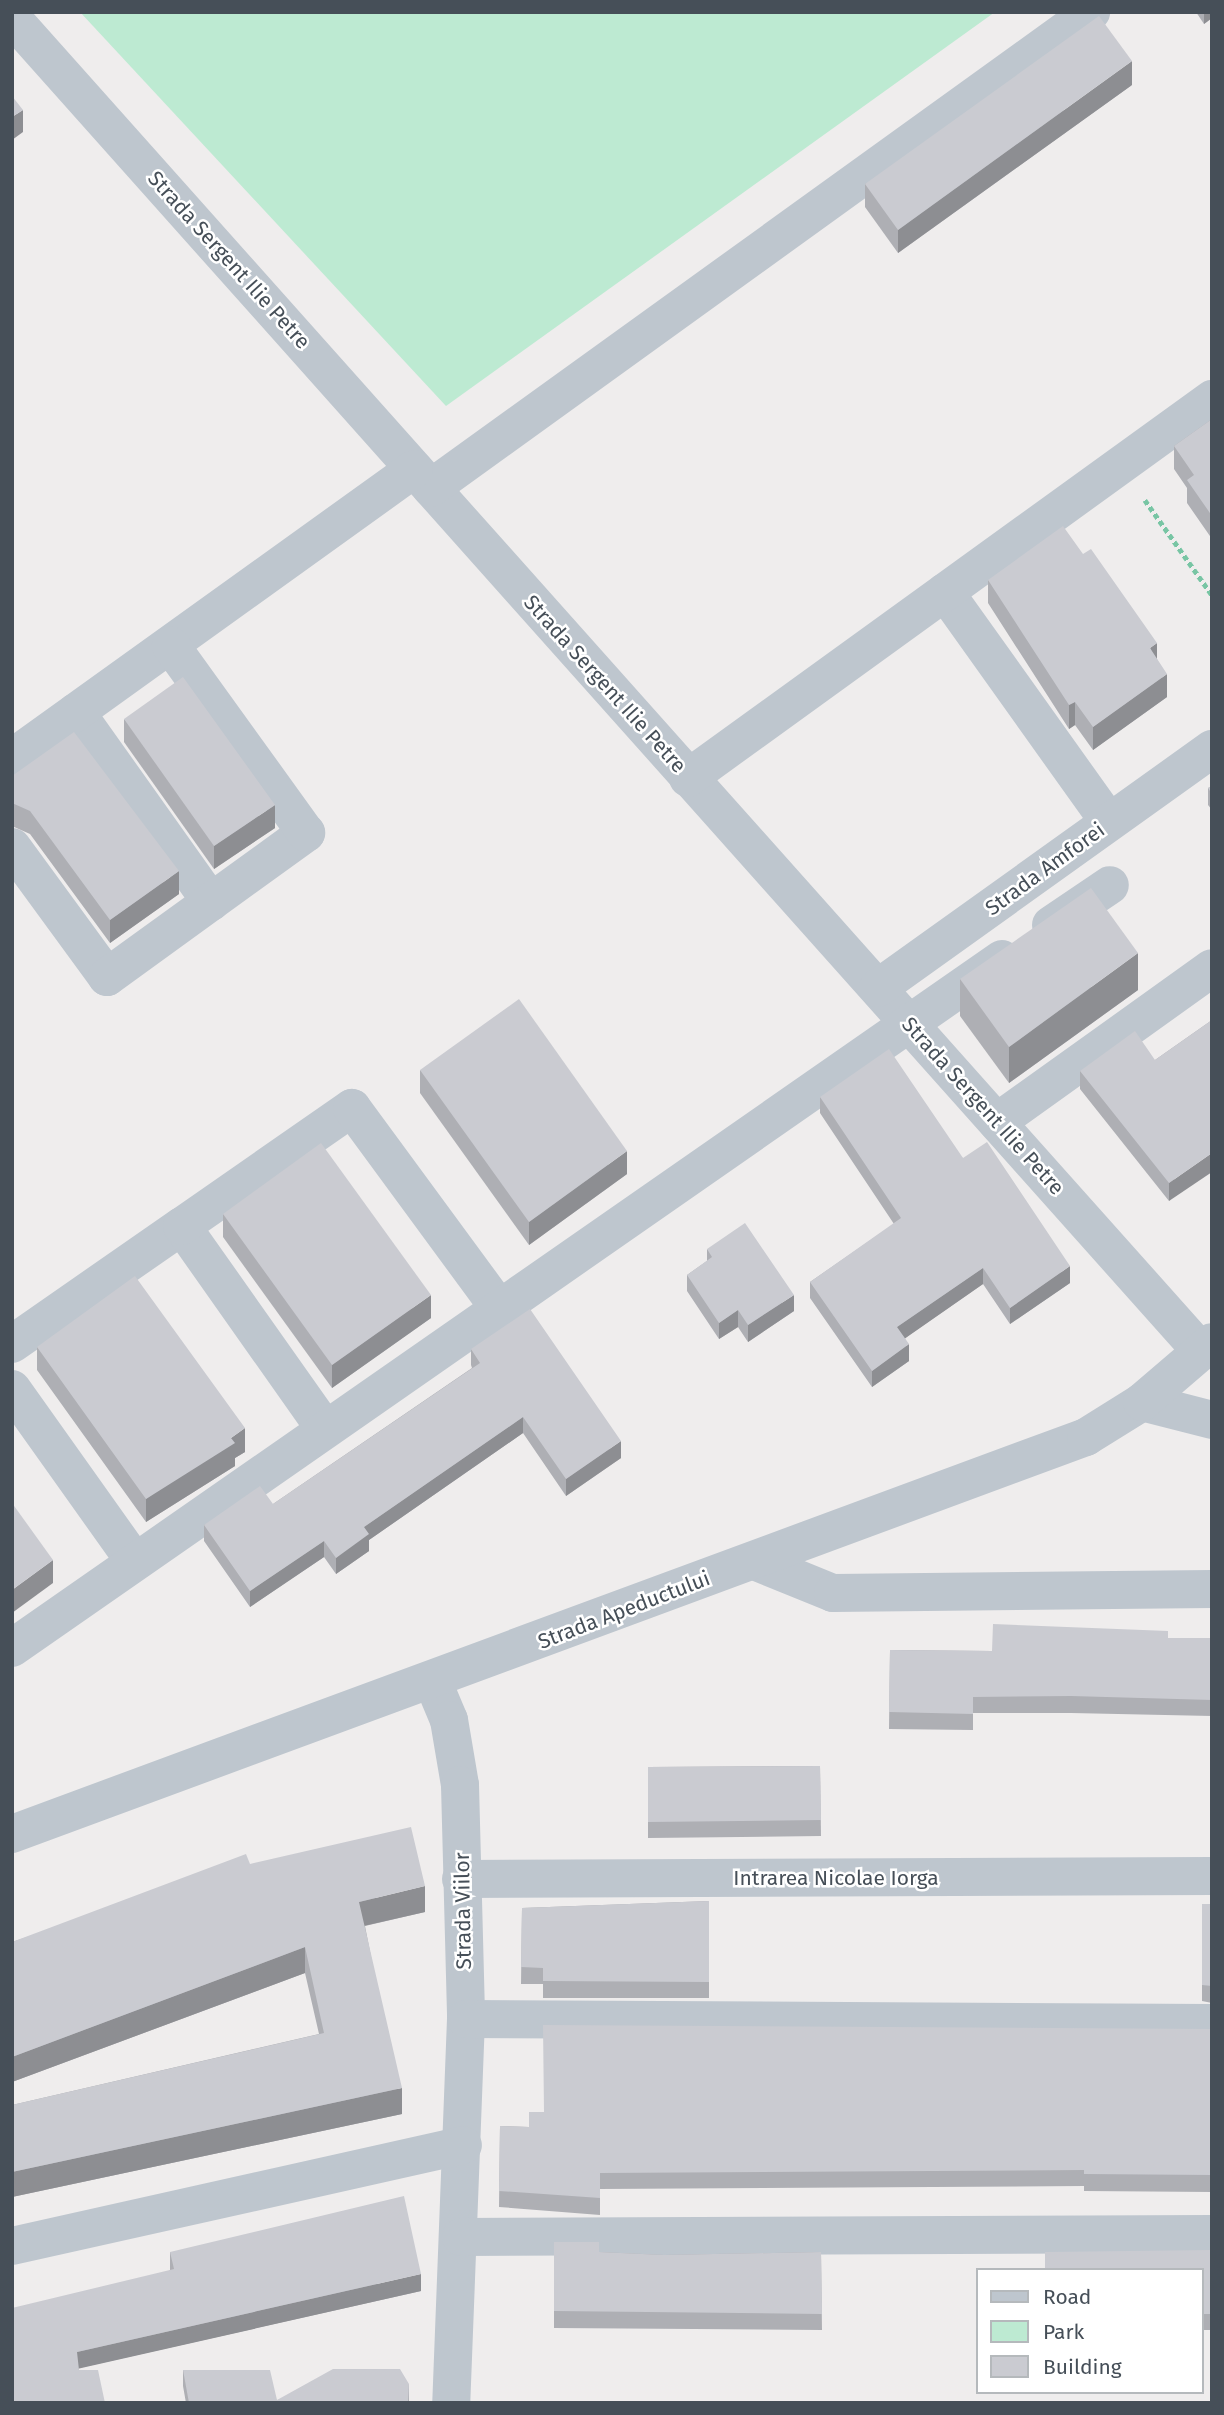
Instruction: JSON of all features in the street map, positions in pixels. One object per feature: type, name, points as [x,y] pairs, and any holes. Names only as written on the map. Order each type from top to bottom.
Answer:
[{"type":"street","points":[[12,758],[171,646],[423,478],[1091,12]]},
{"type":"street","name":"Strada Sergent Ilie Petre","points":[[12,18],[997,1122],[1206,1345]]},
{"type":"street","points":[[688,778],[1212,399]]},
{"type":"street","points":[[946,592],[1109,822]]},
{"type":"street","points":[[12,847],[107,977],[306,833],[171,646]]},
{"type":"street","points":[[76,712],[211,902]]},
{"type":"street","name":"Strada Amforei","points":[[878,988],[1212,749]]},
{"type":"street","points":[[12,1648],[498,1307],[1110,885]]},
{"type":"street","points":[[997,1122],[1212,968]]},
{"type":"street","points":[[12,1344],[352,1108],[498,1307]]},
{"type":"street","points":[[183,1226],[325,1429]]},
{"type":"street","name":"Strada Apeductului","points":[[12,1834],[433,1682],[1086,1437],[1142,1402],[1206,1345]]},
{"type":"street","points":[[12,1389],[135,1562]]},
{"type":"street","points":[[1142,1402],[1212,1420]]},
{"type":"street","points":[[754,1561],[832,1592],[1212,1589]]},
{"type":"street","name":"Strada Viilor","points":[[433,1682],[457,1754],[466,2019],[461,2237],[451,2403]]},
{"type":"street","name":"Intrarea Nicolae Iorga","points":[[461,1880],[1212,1876]]},
{"type":"street","points":[[466,2019],[1212,2023]]},
{"type":"street","points":[[12,2246],[463,2145]]},
{"type":"street","points":[[461,2237],[1212,2234]]},
{"type":"path","points":[[1121,465],[1212,595]]},
{"type":"green space","points":[[80,12],[995,12],[446,406]]},
{"type":"building","points":[[1099,16],[1132,61],[898,230],[865,184]]},
{"type":"building","points":[[12,96],[23,110],[12,117]]},
{"type":"building","points":[[1212,419],[1212,516],[1187,480],[1194,475],[1174,446]]},
{"type":"building","points":[[1063,526],[1083,554],[1091,549],[1157,643],[1150,648],[1167,674],[1093,727],[1075,702],[1069,705],[988,580]]},
{"type":"building","points":[[183,677],[275,805],[214,846],[124,719]]},
{"type":"building","points":[[74,732],[179,871],[110,920],[30,811],[12,803],[12,776]]},
{"type":"building","points":[[1091,888],[1138,953],[1009,1047],[960,979]]},
{"type":"building","points":[[519,999],[627,1151],[529,1222],[420,1070]]},
{"type":"building","points":[[1212,1020],[1212,1153],[1169,1183],[1080,1071],[1135,1031],[1155,1060]]},
{"type":"building","points":[[889,1049],[963,1158],[987,1142],[1070,1266],[1010,1308],[983,1268],[897,1327],[909,1344],[872,1371],[810,1282],[901,1218],[820,1097]]},
{"type":"building","points":[[321,1143],[431,1295],[332,1365],[223,1214]]},
{"type":"building","points":[[745,1223],[794,1295],[748,1325],[738,1310],[719,1323],[687,1275],[712,1257],[707,1249]]},
{"type":"building","points":[[135,1276],[245,1428],[231,1438],[235,1443],[146,1499],[37,1347]]},
{"type":"building","points":[[530,1309],[621,1441],[566,1479],[523,1417],[364,1527],[369,1534],[336,1558],[324,1541],[250,1591],[204,1525],[260,1486],[273,1504],[480,1363],[471,1349]]},
{"type":"building","points":[[12,1503],[53,1560],[12,1590]]},
{"type":"building","points":[[993,1624],[1168,1631],[1168,1638],[1212,1638],[1212,1700],[1071,1696],[973,1697],[973,1714],[889,1712],[890,1650],[992,1651]]},
{"type":"building","points":[[820,1766],[821,1820],[648,1822],[648,1767]]},
{"type":"building","points":[[411,1827],[425,1886],[359,1902],[402,2088],[12,2172],[12,2105],[324,2033],[305,1947],[12,2057],[12,1942],[246,1854],[250,1864]]},
{"type":"building","points":[[709,1901],[709,1982],[543,1981],[543,1968],[521,1967],[522,1908]]},
{"type":"building","points":[[1202,1904],[1212,1904],[1212,1986],[1202,1985]]},
{"type":"building","points":[[543,2025],[1212,2029],[1212,2175],[1084,2174],[1084,2170],[600,2173],[600,2198],[499,2191],[500,2126],[529,2127],[529,2112],[544,2112]]},
{"type":"building","points":[[404,2196],[421,2274],[77,2352],[79,2370],[98,2370],[105,2403],[12,2403],[12,2308],[174,2269],[170,2252]]},
{"type":"building","points":[[554,2242],[599,2242],[599,2252],[664,2255],[821,2252],[822,2314],[554,2311]]},
{"type":"building","points":[[1212,2250],[1212,2314],[1203,2314],[1203,2268],[1045,2268],[1045,2252]]},
{"type":"building","points":[[333,2369],[400,2369],[409,2384],[408,2403],[189,2403],[183,2370],[270,2370],[277,2400]]}]
